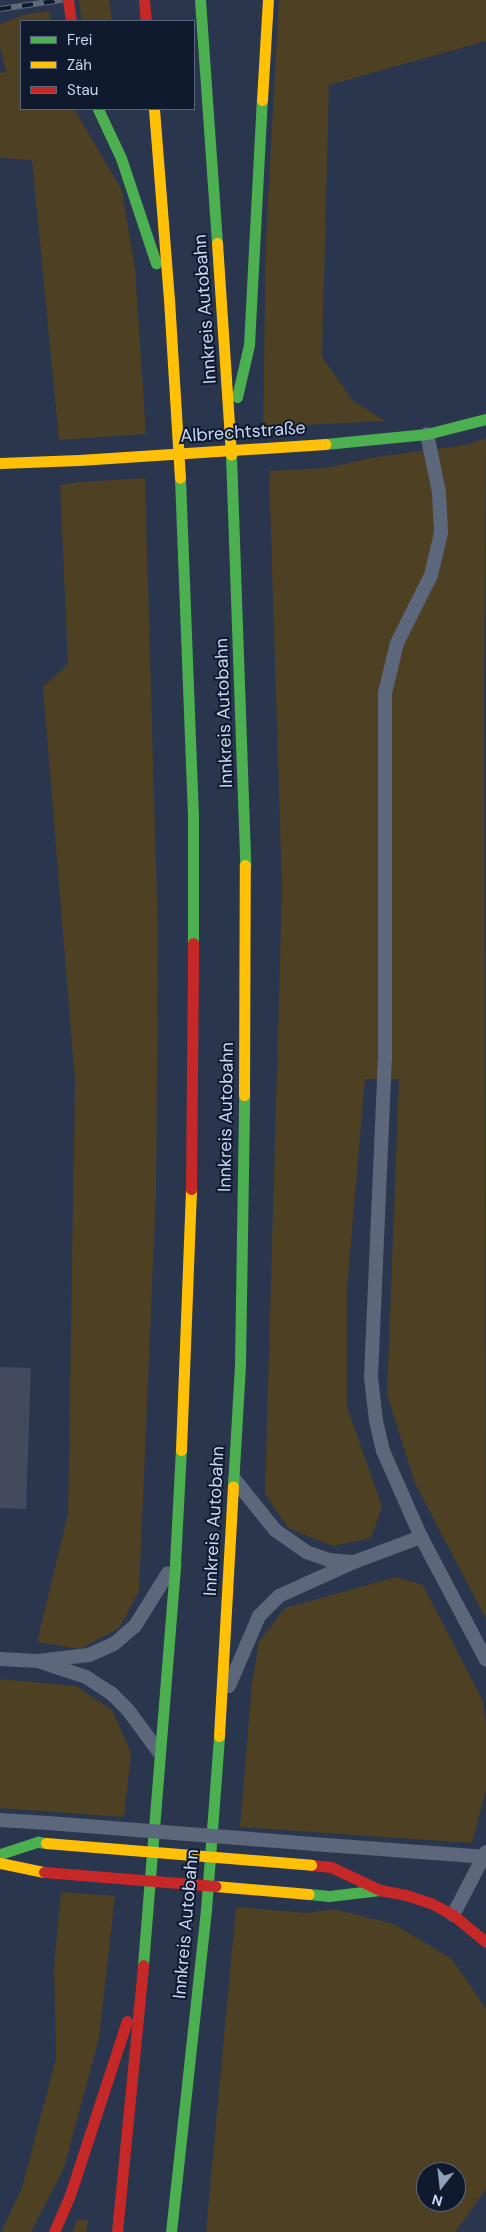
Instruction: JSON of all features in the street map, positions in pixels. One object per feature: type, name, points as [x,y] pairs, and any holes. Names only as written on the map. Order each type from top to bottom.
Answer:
[{"type":"main road","points":[[68,0],[71,20]]},
{"type":"main road","points":[[144,0],[146,20]]},
{"type":"main road","name":"Innkreis Autobahn","points":[[171,2232],[206,1910],[222,1704],[240,1364],[246,930],[244,788],[230,426],[200,0]]},
{"type":"main road","points":[[230,426],[249,345],[268,0]]},
{"type":"main road","points":[[98,110],[120,158],[169,300]]},
{"type":"main road","name":"Innkreis Autobahn","points":[[117,2232],[162,1756],[184,1399],[193,1136],[193,814],[184,571],[169,300],[154,110]]},
{"type":"main road","name":"Albrechtstraße","points":[[0,463],[79,460],[325,444],[427,434],[486,419]]},
{"type":"main road","points":[[0,1854],[38,1842],[331,1867],[380,1890],[406,1895],[453,1915],[486,1942]]},
{"type":"main road","points":[[0,1863],[44,1872],[328,1896],[380,1890]]},
{"type":"main road","points":[[54,2232],[70,2195],[143,1970]]},
{"type":"lane","points":[[427,434],[439,492],[441,533],[431,575],[397,643],[385,693],[385,1055],[370,1376],[376,1421],[385,1457],[421,1538],[486,1660]]},
{"type":"lane","points":[[234,1479],[275,1530],[306,1552],[329,1560],[354,1562]]},
{"type":"lane","points":[[222,1704],[259,1616],[268,1605],[293,1589],[354,1562],[421,1538]]},
{"type":"lane","points":[[0,1659],[38,1661],[89,1654],[114,1644],[134,1626],[175,1562]]},
{"type":"lane","points":[[38,1661],[86,1677],[111,1693],[128,1710],[162,1756]]},
{"type":"lane","points":[[0,1820],[313,1844],[485,1854],[453,1915]]},
{"type":"shaded area","points":[[79,0],[109,0],[112,20],[82,20]]},
{"type":"shaded area","points":[[279,0],[486,0],[486,41],[329,85],[322,357],[353,401],[385,421],[263,427],[266,237]]},
{"type":"shaded area","points":[[49,11],[51,20],[20,20],[20,110],[75,110],[122,190],[135,268],[146,434],[59,440],[32,160],[0,158],[0,73],[6,72],[0,47],[0,24],[27,14]]},
{"type":"shaded area","points":[[486,438],[484,688],[486,1619],[415,1483],[387,1394],[399,1079],[365,1079],[347,1288],[347,1407],[382,1506],[371,1538],[333,1546],[288,1528],[265,1494],[282,889],[269,471],[326,468],[376,457],[466,445]]},
{"type":"shaded area","points":[[145,478],[158,936],[156,1195],[139,1591],[119,1628],[80,1649],[37,1642],[68,1514],[75,1081],[43,687],[68,664],[60,485]]},
{"type":"shaded area","points":[[396,1577],[423,1585],[483,1701],[486,1726],[486,1790],[472,1843],[240,1827],[252,1683],[259,1642],[285,1608]]},
{"type":"shaded area","points":[[0,1679],[76,1686],[112,1710],[131,1753],[124,1817],[0,1808]]},
{"type":"shaded area","points":[[61,1892],[115,1896],[99,2038],[64,2168],[31,2232],[1,2232],[22,2188],[56,2058],[54,1967]]},
{"type":"shaded area","points":[[236,1907],[308,1913],[333,1909],[394,1924],[452,1959],[486,2009],[486,2189],[455,2232],[206,2232]]},
{"type":"shaded area","points":[[78,2219],[88,2220],[86,2232],[72,2232]]},
{"type":"building","points":[[0,1367],[31,1368],[26,1509],[0,1508]]},
{"type":"railway","points":[[0,9],[62,0]]},
{"type":"traffic: fast","points":[[200,0],[217,243]]},
{"type":"traffic: fast","points":[[237,397],[249,345],[262,100]]},
{"type":"traffic: fast","points":[[98,110],[121,158],[156,263]]},
{"type":"traffic: fast","points":[[325,444],[427,434],[486,419]]},
{"type":"traffic: fast","points":[[231,455],[245,865]]},
{"type":"traffic: fast","points":[[180,478],[193,814],[193,943]]},
{"type":"traffic: fast","points":[[233,1486],[240,1364],[244,1095]]},
{"type":"traffic: fast","points":[[143,1965],[175,1563],[181,1450]]},
{"type":"traffic: fast","points":[[171,2232],[206,1910],[219,1736]]},
{"type":"traffic: fast","points":[[0,1854],[38,1842],[46,1843]]},
{"type":"traffic: fast","points":[[309,1894],[329,1896],[380,1890]]},
{"type":"traffic: slow","points":[[262,100],[268,0]]},
{"type":"traffic: slow","points":[[154,110],[169,299],[180,478]]},
{"type":"traffic: slow","points":[[217,243],[231,455]]},
{"type":"traffic: slow","points":[[79,460],[325,444]]},
{"type":"traffic: slow","points":[[0,463],[79,460]]},
{"type":"traffic: slow","points":[[244,1095],[245,865]]},
{"type":"traffic: slow","points":[[181,1450],[191,1189]]},
{"type":"traffic: slow","points":[[219,1736],[233,1486]]},
{"type":"traffic: slow","points":[[46,1843],[311,1865]]},
{"type":"traffic: slow","points":[[0,1863],[44,1872]]},
{"type":"traffic: slow","points":[[215,1886],[309,1894]]},
{"type":"traffic: jam","points":[[68,0],[71,20]]},
{"type":"traffic: jam","points":[[144,0],[146,20]]},
{"type":"traffic: jam","points":[[191,1189],[193,943]]},
{"type":"traffic: jam","points":[[311,1865],[331,1867],[380,1890],[406,1895],[433,1904],[453,1915],[486,1942]]},
{"type":"traffic: jam","points":[[44,1872],[215,1886]]},
{"type":"traffic: jam","points":[[117,2232],[143,1965]]},
{"type":"traffic: jam","points":[[54,2232],[70,2195],[127,2021]]}]
